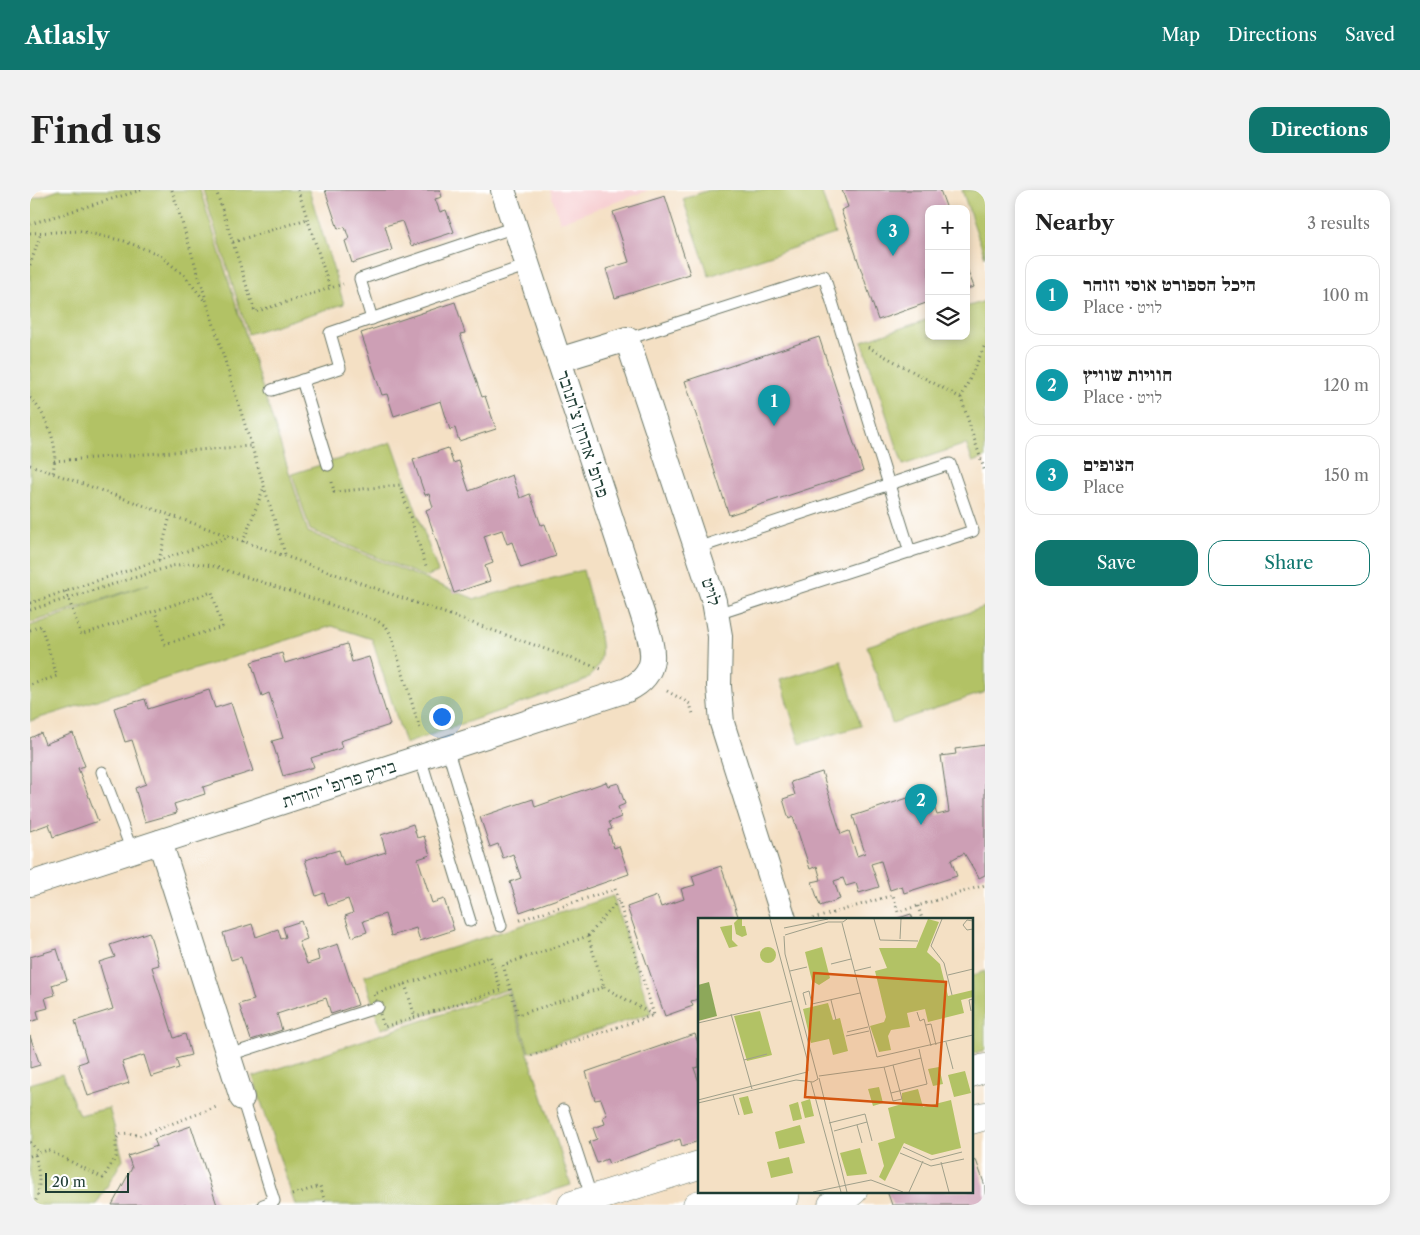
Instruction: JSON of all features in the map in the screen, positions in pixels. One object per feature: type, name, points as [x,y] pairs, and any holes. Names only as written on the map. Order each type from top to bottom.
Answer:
[{"type":"street","name":"פרופ' אהרון צ'חנובר","points":[[503,190],[647,628],[650,641],[651,666],[642,681]]},
{"type":"street","points":[[559,360],[627,339]]},
{"type":"street","name":"לויט","points":[[627,339],[697,548],[717,614],[720,636],[718,686],[722,723],[784,918]]},
{"type":"street","name":"בירק פרופ' יהודית","points":[[30,884],[606,697],[627,690],[642,681]]},
{"type":"street","points":[[160,842],[242,1098]]},
{"type":"street","points":[[972,1073],[985,1068]]},
{"type":"street","points":[[972,1120],[985,1116]]},
{"type":"street","points":[[582,1202],[698,1165]]},
{"type":"street","points":[[832,1205],[840,1202],[852,1192]]},
{"type":"street","points":[[854,1205],[857,1192]]},
{"type":"street","points":[[696,1205],[741,1196],[790,1200]]},
{"type":"lane","points":[[372,319],[360,279],[515,227]]},
{"type":"lane","points":[[272,390],[340,368],[330,333],[528,265]]},
{"type":"lane","points":[[627,339],[824,276],[910,552]]},
{"type":"lane","points":[[302,380],[328,465]]},
{"type":"lane","points":[[697,548],[950,464],[973,531],[717,614]]},
{"type":"lane","points":[[432,753],[470,921]]},
{"type":"lane","points":[[432,753],[501,926]]},
{"type":"lane","points":[[102,772],[132,851]]},
{"type":"lane","points":[[229,1055],[378,1007]]},
{"type":"lane","points":[[242,1098],[268,1203]]},
{"type":"lane","points":[[563,1110],[582,1202]]},
{"type":"path","points":[[30,224],[141,190]]},
{"type":"path","points":[[172,190],[286,557]]},
{"type":"path","points":[[216,190],[256,312],[360,279]]},
{"type":"path","points":[[298,190],[330,288]]},
{"type":"path","points":[[233,242],[307,218]]},
{"type":"path","points":[[30,233],[80,231],[124,241],[158,254],[184,275],[206,303]]},
{"type":"path","points":[[30,265],[41,233]]},
{"type":"path","points":[[842,333],[961,398]]},
{"type":"path","points":[[985,345],[961,398],[985,472]]},
{"type":"path","points":[[30,398],[36,404],[50,430],[54,447],[53,474]]},
{"type":"path","points":[[54,461],[251,446]]},
{"type":"path","points":[[30,465],[243,542],[642,681]]},
{"type":"path","points":[[328,465],[334,492],[400,484],[427,569]]},
{"type":"path","points":[[243,542],[264,486]]},
{"type":"path","points":[[159,560],[170,516]]},
{"type":"path","points":[[30,603],[229,537]]},
{"type":"path","points":[[30,610],[172,566],[190,563],[213,566],[374,619],[386,626],[391,635],[432,753]]},
{"type":"path","points":[[66,591],[81,635],[212,592],[222,627],[165,644],[155,611]]},
{"type":"path","points":[[30,630],[41,626],[58,676],[30,685]]},
{"type":"path","points":[[816,918],[893,895],[898,912],[985,885]]},
{"type":"path","points":[[501,926],[615,889],[654,1015]]},
{"type":"path","points":[[604,987],[518,1015],[503,965],[588,936],[618,901]]},
{"type":"path","points":[[918,906],[922,918]]},
{"type":"path","points":[[588,936],[604,987],[654,1015]]},
{"type":"path","points":[[490,956],[501,990],[384,1027],[374,994],[404,984],[490,956]]},
{"type":"path","points":[[404,984],[415,1017]]},
{"type":"path","points":[[530,1056],[654,1015]]},
{"type":"path","points":[[30,1156],[48,1150],[103,1178],[116,1157],[116,1139],[120,1134],[129,1133],[139,1136],[242,1098]]},
{"type":"path","points":[[30,1142],[39,1153]]},
{"type":"path","points":[[34,1205],[38,1196],[39,1178],[35,1154]]},
{"type":"path","points":[[268,1203],[320,1186],[326,1205]]},
{"type":"shaded area","points":[[550,190],[649,190],[560,222]]},
{"type":"green space","points":[[59,190],[200,190],[308,532],[475,599],[583,570],[600,636],[601,654],[596,670],[579,683],[405,744],[372,639],[332,626],[30,721],[30,626],[149,584],[30,623],[30,200]]},
{"type":"green space","points":[[203,190],[309,190],[344,304],[248,334]]},
{"type":"green space","points":[[709,190],[821,190],[835,234],[709,276],[683,199]]},
{"type":"green space","points":[[962,190],[985,190],[985,257],[970,213],[970,205],[967,205]]},
{"type":"green space","points":[[985,301],[985,458],[973,462],[966,444],[903,465],[862,341],[925,320],[925,340],[970,340],[970,306]]},
{"type":"green space","points":[[392,442],[438,572],[425,577],[310,530],[292,474]]},
{"type":"green space","points":[[985,607],[985,692],[892,723],[867,646]]},
{"type":"green space","points":[[841,661],[861,726],[800,744],[780,680]]},
{"type":"green space","points":[[613,896],[651,1013],[529,1052],[509,989],[381,1029],[364,976]]},
{"type":"green space","points":[[985,971],[985,1050],[972,1054],[972,976]]},
{"type":"green space","points":[[508,992],[571,1185],[509,1205],[295,1205],[253,1077]]},
{"type":"green space","points":[[62,1074],[79,1115],[109,1108],[123,1159],[96,1205],[30,1205],[30,1084]]},
{"type":"building","points":[[325,190],[440,190],[442,197],[435,199],[440,212],[446,210],[454,232],[411,246],[402,221],[385,226],[392,250],[352,263],[345,241],[349,239],[345,227],[338,229]]},
{"type":"building","points":[[842,190],[940,190],[946,205],[925,205],[925,303],[878,320],[841,210],[848,207]]},
{"type":"building","points":[[665,196],[690,274],[615,298],[606,269],[629,262],[613,212]]},
{"type":"building","points":[[970,276],[974,287],[970,288]]},
{"type":"building","points":[[455,302],[465,333],[460,334],[482,397],[485,396],[496,429],[459,441],[455,428],[450,430],[441,401],[394,416],[387,394],[382,395],[361,333]]},
{"type":"building","points":[[819,337],[863,471],[729,515],[685,381]]},
{"type":"building","points":[[448,448],[453,463],[459,461],[469,491],[512,475],[520,498],[530,494],[541,525],[545,524],[556,556],[521,568],[512,542],[507,544],[502,530],[484,536],[493,563],[485,566],[490,581],[454,593],[426,510],[433,507],[429,494],[425,495],[413,460]]},
{"type":"building","points":[[347,644],[352,662],[369,657],[390,725],[340,741],[342,748],[311,758],[314,767],[283,776],[272,741],[283,738],[269,693],[262,696],[251,662],[282,653],[285,663]]},
{"type":"building","points":[[209,690],[215,708],[231,703],[253,771],[203,787],[205,794],[174,804],[177,813],[145,822],[135,788],[146,784],[132,740],[125,742],[114,708],[145,699],[148,709]]},
{"type":"building","points":[[41,733],[45,744],[73,733],[85,766],[78,768],[98,821],[53,837],[49,824],[30,831],[30,738]]},
{"type":"building","points":[[985,745],[985,875],[979,878],[964,853],[951,860],[957,876],[904,893],[902,886],[890,890],[881,861],[871,864],[879,887],[859,893],[856,883],[846,886],[843,878],[834,881],[840,899],[820,906],[812,882],[821,880],[817,866],[810,869],[793,817],[789,819],[783,799],[795,795],[791,782],[822,772],[841,834],[849,831],[857,856],[865,853],[853,816],[929,791],[937,815],[949,812],[941,756],[956,754],[955,749]]},
{"type":"building","points":[[606,782],[608,786],[618,783],[625,804],[618,807],[621,817],[609,822],[612,829],[608,830],[614,848],[619,846],[629,874],[520,912],[510,882],[521,878],[513,854],[503,858],[498,844],[490,847],[480,817],[533,799],[535,807]]},
{"type":"building","points":[[413,824],[417,838],[424,836],[430,855],[418,859],[432,903],[444,899],[454,930],[420,941],[416,928],[391,936],[385,914],[363,921],[367,932],[352,937],[345,916],[353,913],[348,899],[328,906],[324,893],[316,896],[305,860],[339,850],[344,865],[386,852],[381,835]]},
{"type":"building","points":[[721,866],[739,918],[698,918],[698,999],[691,1001],[693,1006],[665,1016],[627,907],[657,896],[661,907],[684,899],[681,889],[695,885],[692,876]]},
{"type":"building","points":[[911,914],[913,918],[899,918]]},
{"type":"building","points":[[301,921],[307,939],[299,942],[307,964],[319,960],[317,951],[338,944],[358,1005],[331,1014],[326,998],[277,1014],[282,1030],[251,1040],[239,1004],[254,1000],[241,957],[231,960],[223,933],[252,924],[256,937],[278,929],[281,939],[286,937],[283,927]]},
{"type":"building","points":[[149,932],[159,965],[152,967],[174,1038],[185,1034],[191,1055],[176,1059],[179,1068],[151,1077],[144,1055],[122,1062],[129,1083],[88,1096],[78,1064],[87,1061],[75,1021],[113,1009],[99,962],[115,957],[110,945]]},
{"type":"building","points":[[57,949],[67,980],[52,985],[55,995],[45,998],[48,1008],[37,1011],[39,1019],[30,1022],[30,957]]},
{"type":"building","points":[[695,1034],[698,1043],[698,1067],[694,1068],[698,1079],[698,1141],[682,1146],[680,1139],[609,1164],[607,1159],[597,1163],[589,1142],[597,1139],[593,1128],[605,1124],[603,1117],[607,1115],[601,1099],[595,1100],[586,1072]]},
{"type":"building","points":[[30,1036],[40,1065],[30,1068]]},
{"type":"building","points":[[191,1126],[217,1205],[112,1205],[132,1168],[128,1156],[157,1146],[154,1139]]},
{"type":"building","points":[[976,1160],[985,1186],[985,1205],[892,1205],[887,1192],[972,1192],[972,1162]]},
{"type":"place","name":"הצופים","points":[[893,256]]},
{"type":"place","name":"היכל הספורט אוסי וזוהר","points":[[774,426]]},
{"type":"place","name":"חוויות שוויץ","points":[[921,825]]}]
